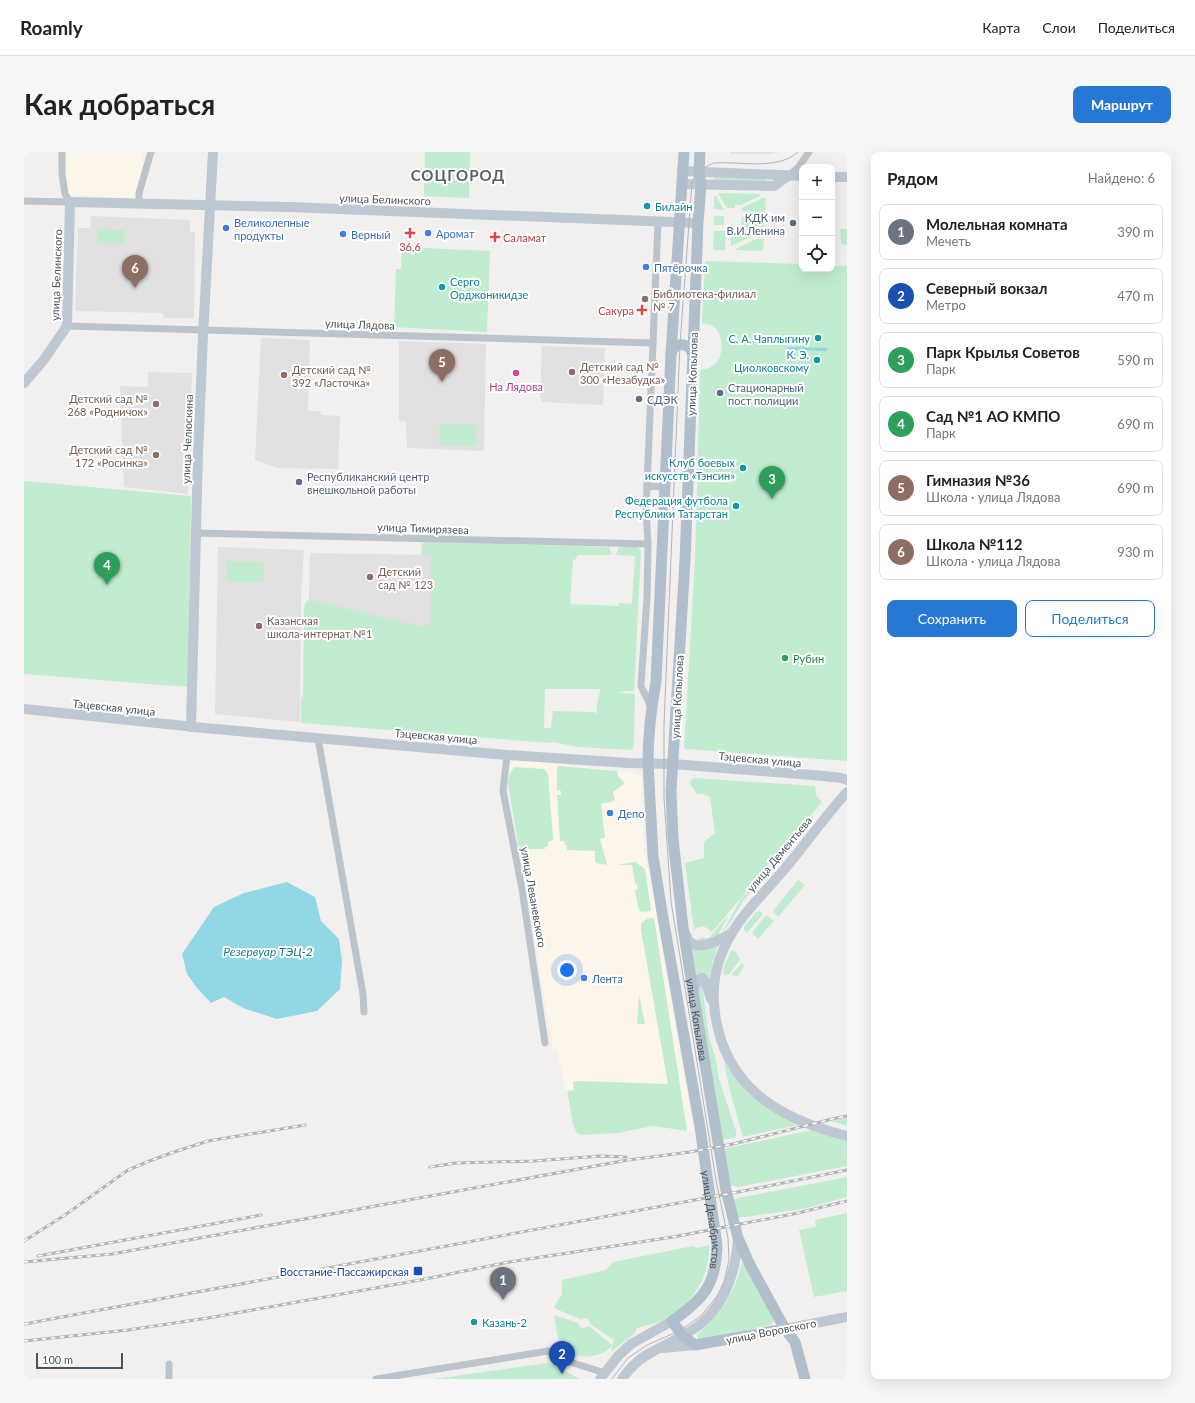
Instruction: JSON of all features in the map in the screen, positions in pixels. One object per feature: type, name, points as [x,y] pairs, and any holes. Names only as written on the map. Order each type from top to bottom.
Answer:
[{"type":"main road","name":"улица Челюскина","points":[[191,727],[196,533],[213,152]]},
{"type":"main road","name":"улица Копылова","points":[[684,152],[678,223],[671,354],[656,682],[652,707],[648,763],[654,856],[662,912],[700,1127]]},
{"type":"main road","name":"улица Копылова","points":[[700,152],[699,172],[701,185],[698,224],[684,561],[671,792],[672,828],[693,992],[726,1190],[738,1238],[750,1265],[785,1329]]},
{"type":"main road","points":[[682,171],[799,176]]},
{"type":"main road","points":[[682,184],[774,186],[788,176]]},
{"type":"main road","points":[[835,177],[847,177]]},
{"type":"main road","name":"улица Белинского","points":[[24,383],[44,361],[67,326],[70,202],[211,205],[698,224]]},
{"type":"main road","points":[[671,354],[674,348],[678,345],[684,344],[690,348],[693,355]]},
{"type":"main road","name":"Тэцевская улица","points":[[24,709],[191,727],[318,738],[624,763],[673,764],[824,776],[847,780]]},
{"type":"main road","name":"улица Дементьева","points":[[715,1009],[715,977],[723,949],[732,933],[746,912],[788,865],[847,792]]},
{"type":"main road","points":[[684,931],[690,942],[698,946],[710,944],[732,933]]},
{"type":"main road","points":[[693,992],[697,980],[699,978],[704,979],[715,1009],[720,1039],[725,1051],[736,1072],[750,1088],[763,1100],[792,1116],[810,1124],[847,1136]]},
{"type":"main road","name":"улица Декабристов","points":[[602,1376],[618,1356],[631,1344],[672,1321],[700,1299],[713,1279],[717,1261],[716,1232],[700,1127]]},
{"type":"main road","name":"улица Декабристов","points":[[622,1379],[634,1364],[644,1356],[659,1349],[704,1322],[714,1310],[731,1279],[738,1238]]},
{"type":"main road","name":"улица Воровского","points":[[659,1349],[695,1345],[847,1317]]},
{"type":"main road","points":[[672,1321],[682,1335],[695,1345]]},
{"type":"main road","points":[[785,1329],[798,1379]]},
{"type":"main road","points":[[785,1329],[795,1342],[805,1379]]},
{"type":"street","points":[[62,152],[62,174],[65,194],[70,202]]},
{"type":"street","points":[[139,204],[139,193],[151,152]]},
{"type":"street","points":[[788,176],[798,168],[809,152]]},
{"type":"street","name":"улица Белинского","points":[[24,201],[70,202]]},
{"type":"street","points":[[652,707],[641,686],[647,597],[648,544],[646,511],[658,222]]},
{"type":"street","name":"улица Лядова","points":[[67,326],[653,344]]},
{"type":"street","points":[[647,486],[664,487]]},
{"type":"street","name":"улица Тимирязева","points":[[196,533],[648,544]]},
{"type":"street","points":[[318,738],[364,994],[364,1012]]},
{"type":"street","name":"улица Леваневского","points":[[507,754],[503,791],[522,889],[545,1043]]},
{"type":"street","points":[[376,1379],[548,1352],[602,1376]]},
{"type":"street","points":[[169,1364],[169,1379]]},
{"type":"shaded area","points":[[66,152],[143,152],[141,198],[72,195],[67,193],[65,186]]},
{"type":"shaded area","points":[[730,152],[778,152],[769,154],[730,154]]},
{"type":"shaded area","points":[[91,216],[190,220],[190,232],[195,232],[194,318],[164,318],[163,313],[75,311],[78,228],[90,228]]},
{"type":"shaded area","name":"Детский сад № 392 «Ласточка»","points":[[261,338],[310,340],[308,411],[320,411],[321,415],[340,416],[338,469],[278,468],[255,460]]},
{"type":"shaded area","points":[[399,341],[486,344],[484,451],[407,448],[406,422],[399,421]]},
{"type":"shaded area","name":"Детский сад № 300 «Незабудка»","points":[[542,346],[605,348],[603,405],[542,402],[540,396]]},
{"type":"shaded area","points":[[148,372],[192,373],[188,494],[124,487],[120,386],[148,387]]},
{"type":"shaded area","name":"Казанская школа-интернат №1","points":[[218,547],[304,550],[301,598],[300,722],[215,714]]},
{"type":"shaded area","name":"Детский сад № 123","points":[[310,553],[431,555],[431,621],[421,627],[309,599]]},
{"type":"shaded area","points":[[514,759],[630,772],[641,776],[644,852],[649,872],[694,1131],[653,1126],[618,1133],[581,1135],[577,1133],[573,1125],[557,1050],[553,1050],[508,783],[511,763]]},
{"type":"green space","points":[[425,152],[470,152],[469,198],[424,196]]},
{"type":"green space","points":[[714,177],[766,180],[765,182],[714,181]]},
{"type":"green space","points":[[718,193],[760,194],[760,196],[741,205],[735,205],[735,208],[727,208]]},
{"type":"green space","points":[[714,196],[716,196],[724,210],[714,209]]},
{"type":"green space","points":[[766,198],[765,212],[742,211],[742,208]]},
{"type":"green space","points":[[714,216],[724,216],[724,225],[714,225]]},
{"type":"green space","points":[[742,217],[765,218],[764,228],[741,227]]},
{"type":"green space","points":[[98,228],[125,230],[124,244],[97,243]]},
{"type":"green space","points":[[840,229],[847,229],[847,246],[841,243]]},
{"type":"green space","points":[[714,231],[726,231],[725,250],[713,250]]},
{"type":"green space","points":[[731,232],[755,233],[755,235],[731,246]]},
{"type":"green space","points":[[756,239],[764,239],[763,251],[736,250],[736,249]]},
{"type":"green space","points":[[402,247],[490,251],[487,332],[394,327],[396,269],[401,269]]},
{"type":"green space","points":[[705,261],[799,264],[799,272],[835,272],[835,266],[847,266],[847,761],[685,749],[684,746],[695,561],[700,370],[715,364],[720,356],[722,345],[720,335],[717,330],[711,325],[702,323]]},
{"type":"green space","points":[[440,424],[476,425],[476,446],[439,445]]},
{"type":"green space","points":[[24,481],[191,496],[188,687],[24,674]]},
{"type":"green space","points":[[424,542],[609,547],[612,555],[578,555],[575,560],[573,559],[570,604],[618,606],[619,603],[632,604],[635,556],[616,555],[618,548],[637,547],[640,549],[634,691],[624,691],[618,693],[635,694],[634,744],[632,750],[578,747],[553,742],[549,743],[301,723],[305,603],[309,599],[422,627],[431,621],[431,555],[422,555],[421,546]],"holes":[[[545,689],[601,689],[596,714],[593,712],[553,711],[551,728],[544,728]]]},
{"type":"green space","points":[[227,561],[264,562],[264,582],[227,582]]},
{"type":"green space","points":[[559,766],[617,771],[618,776],[625,783],[613,792],[615,801],[601,804],[605,838],[600,839],[607,865],[596,863],[595,851],[567,850],[567,846],[565,845],[564,841],[560,841],[557,795],[561,795],[561,791],[557,790],[557,768]]},
{"type":"green space","points":[[514,767],[544,769],[548,774],[553,840],[548,842],[548,846],[545,847],[545,849],[519,849],[508,783],[509,775]]},
{"type":"green space","points":[[694,778],[815,786],[816,795],[822,802],[712,932],[703,926],[694,930],[685,863],[704,858],[704,842],[715,833],[710,797],[704,794],[697,794],[690,784],[691,780]]},
{"type":"green space","points":[[825,802],[743,901],[732,920],[721,934],[741,899]]},
{"type":"green space","points":[[635,862],[645,869],[651,911],[641,912],[638,907],[635,890],[638,889],[635,883],[632,865],[617,865]]},
{"type":"green space","points":[[798,880],[805,885],[778,917],[773,911]]},
{"type":"green space","points":[[761,911],[763,914],[747,933],[744,930],[744,927],[756,912]]},
{"type":"green space","points":[[729,914],[716,939],[699,943],[699,938],[709,938]]},
{"type":"green space","points":[[766,915],[774,921],[758,939],[752,933]]},
{"type":"green space","points":[[654,918],[687,1131],[653,1126],[618,1133],[581,1135],[577,1133],[573,1125],[567,1091],[574,1090],[573,1082],[668,1084],[641,930],[641,924],[643,921]]},
{"type":"green space","points":[[720,941],[713,960],[707,987],[700,974],[694,976],[692,946]]},
{"type":"green space","points":[[731,950],[736,952],[740,960],[728,975],[725,975],[723,973],[724,967]]},
{"type":"green space","points":[[742,963],[744,966],[738,976],[731,975]]},
{"type":"green space","points":[[698,982],[702,985],[709,1038],[715,1056],[719,1079],[736,1131],[735,1138],[721,1140],[696,994]]},
{"type":"green space","points":[[639,995],[645,1024],[637,1024]]},
{"type":"green space","points":[[724,1062],[745,1088],[763,1105],[778,1114],[802,1124],[743,1137],[730,1091]]},
{"type":"green space","points":[[847,1118],[847,1126],[831,1121]]},
{"type":"green space","points":[[812,1130],[847,1141],[847,1166],[738,1187],[730,1185],[723,1149]]},
{"type":"green space","points":[[847,1177],[847,1197],[803,1209],[737,1218],[733,1199]]},
{"type":"green space","points":[[847,1213],[847,1291],[814,1297],[799,1230],[816,1227],[815,1220]]},
{"type":"green space","points":[[709,1245],[709,1257],[703,1279],[691,1298],[674,1314],[664,1320],[637,1328],[635,1333],[611,1352],[612,1346],[599,1354],[584,1356],[569,1352],[563,1347],[558,1337],[554,1315],[578,1323],[580,1327],[583,1328],[589,1326],[612,1345],[614,1340],[590,1324],[589,1320],[586,1318],[580,1319],[554,1307],[562,1294],[562,1280],[606,1270],[613,1262],[693,1246],[697,1248]]},
{"type":"green space","points":[[742,1262],[776,1320],[770,1325],[711,1338],[698,1339],[697,1335],[713,1319],[726,1302],[735,1284]]},
{"type":"green space","points":[[548,1363],[579,1379],[433,1379]]},
{"type":"water","points":[[787,347],[827,348],[827,351],[787,350]]},
{"type":"water","name":"Резервуар ТЭЦ-2","points":[[287,882],[315,897],[321,921],[339,939],[342,961],[340,989],[317,1011],[277,1019],[243,1008],[224,997],[211,1003],[197,988],[187,974],[182,954],[214,907],[244,893]]},
{"type":"tram line","points":[[612,1379],[628,1358],[647,1345],[679,1331],[701,1316],[717,1296],[724,1282],[729,1260],[728,1238],[716,1180],[671,901],[664,798],[664,724],[680,344],[692,183],[693,179],[700,170],[714,163],[769,163],[789,158],[798,152]]},
{"type":"railway","points":[[24,1262],[112,1254],[628,1160],[690,1152],[733,1144],[847,1116]]},
{"type":"railway","points":[[24,1241],[65,1215],[128,1170],[147,1162],[208,1141],[305,1125]]},
{"type":"railway","points":[[430,1167],[456,1163],[534,1161],[600,1156],[626,1157]]},
{"type":"railway","points":[[24,1324],[738,1192],[847,1170]]},
{"type":"railway","points":[[24,1341],[128,1330],[208,1318],[420,1280],[509,1262],[673,1237],[798,1213],[847,1201]]},
{"type":"railway","points":[[38,1256],[261,1215]]},
{"type":"place","name":"Билайн","points":[[647,206]]},
{"type":"place","name":"КДК им В.И.Ленина","points":[[793,223]]},
{"type":"place","name":"Великолепные продукты","points":[[226,228]]},
{"type":"place","name":"36,6","points":[[410,233]]},
{"type":"place","name":"Аромат","points":[[428,233]]},
{"type":"place","name":"Верный","points":[[343,234]]},
{"type":"place","name":"Саламат","points":[[495,237]]},
{"type":"place","name":"Пятёрочка","points":[[646,267]]},
{"type":"place","name":"Серго Орджоникидзе","points":[[442,287]]},
{"type":"place","name":"Школа №112","points":[[135,288]]},
{"type":"place","name":"Библиотека-филиал № 7","points":[[645,299]]},
{"type":"place","name":"Сакура","points":[[642,310]]},
{"type":"place","name":"С. А. Чаплыгину","points":[[818,338]]},
{"type":"place","name":"К. Э. Циолковскому","points":[[817,360]]},
{"type":"place","name":"Детский сад № 300 «Незабудка»","points":[[572,372]]},
{"type":"place","name":"На Лядова","points":[[516,373]]},
{"type":"place","name":"Детский сад № 392 «Ласточка»","points":[[284,375]]},
{"type":"place","name":"Гимназия №36","points":[[442,382]]},
{"type":"place","name":"Стационарный пост полиции","points":[[720,393]]},
{"type":"place","name":"СДЭК","points":[[639,399]]},
{"type":"place","name":"Детский сад № 268 «Родничок»","points":[[156,404]]},
{"type":"place","name":"Детский сад № 172 «Росинка»","points":[[156,455]]},
{"type":"place","name":"Клуб боевых искусств «Тэнсин»","points":[[743,468]]},
{"type":"place","name":"Республиканский центр внешкольной работы","points":[[299,482]]},
{"type":"place","name":"Парк Крылья Советов","points":[[772,499]]},
{"type":"place","name":"Федерация футбола Республики Татарстан","points":[[736,506]]},
{"type":"place","name":"Детский сад № 123","points":[[370,577]]},
{"type":"place","name":"Сад №1 АО КМПО","points":[[107,585]]},
{"type":"place","name":"Казанская школа-интернат №1","points":[[259,626]]},
{"type":"place","name":"Рубин","points":[[785,658]]},
{"type":"place","name":"Депо","points":[[610,813]]},
{"type":"place","name":"Лента","points":[[584,978]]},
{"type":"place","name":"Восстание-Пассажирская","points":[[418,1271]]},
{"type":"place","name":"Молельная комната","points":[[503,1300]]},
{"type":"place","name":"Казань-2","points":[[474,1322]]},
{"type":"place","name":"Северный вокзал","points":[[562,1374]]},
{"type":"district","name":"СОЦГОРОД","points":[[458,175]]}]
